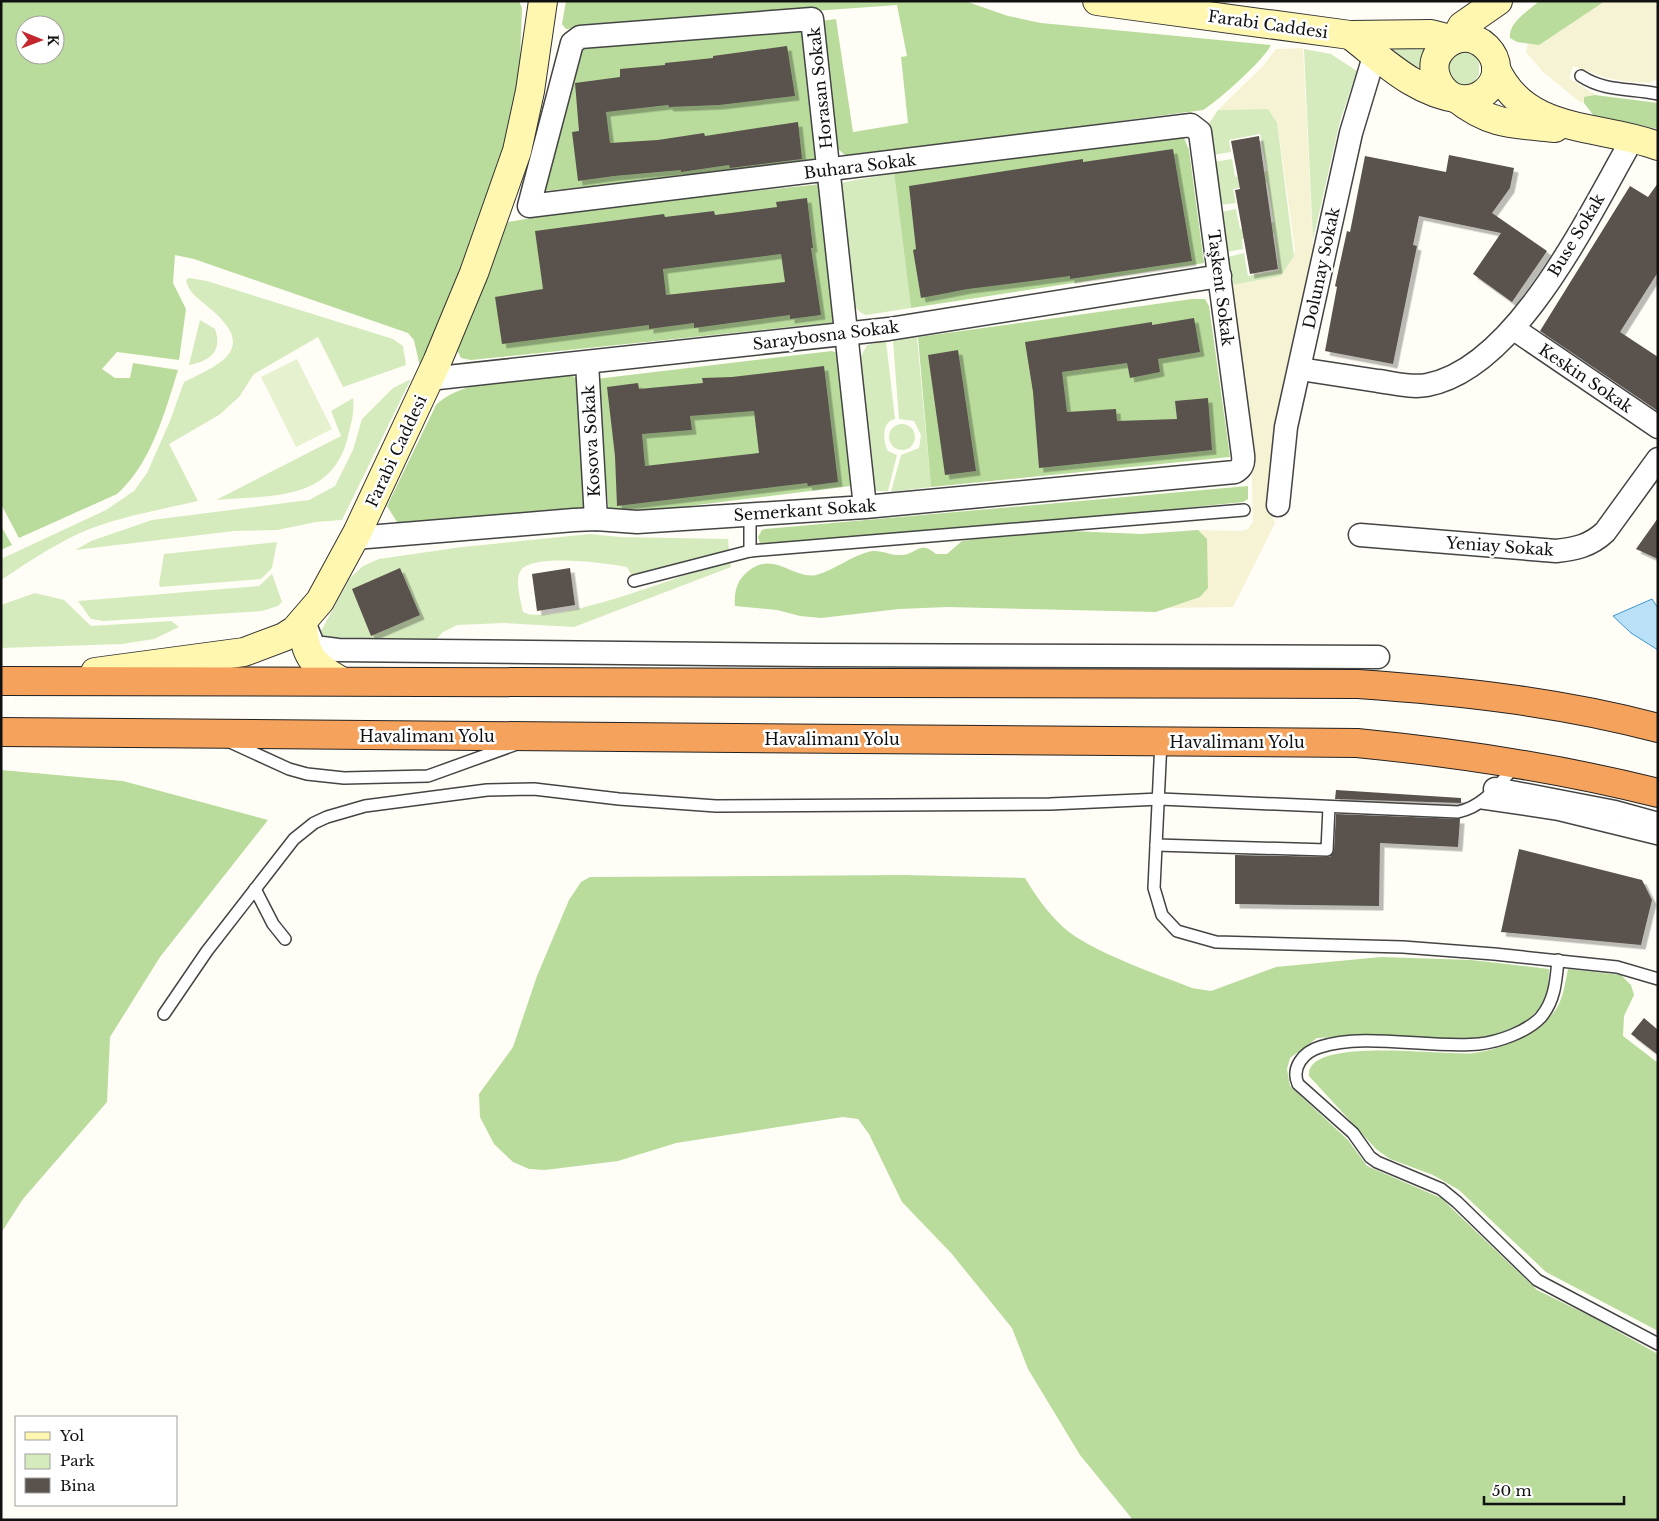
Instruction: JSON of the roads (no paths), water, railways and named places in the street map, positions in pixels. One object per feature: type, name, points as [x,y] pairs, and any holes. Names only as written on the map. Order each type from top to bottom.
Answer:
[{"type":"highway","points":[[1,681],[1358,684],[1488,696],[1567,708],[1658,728]]},
{"type":"highway","name":"Havalimanı Yolu","points":[[1,732],[1357,743],[1432,750],[1518,763],[1610,781],[1658,793]]},
{"type":"highway","points":[[1,745],[179,734]]},
{"type":"street","name":"Farabi Caddesi","points":[[32,681],[244,652],[284,637],[303,622],[333,581],[355,538],[429,379],[474,272],[517,151],[530,91],[543,1]]},
{"type":"street","name":"Farabi Caddesi","points":[[1096,1],[1350,35],[1378,45],[1431,34],[1455,40]]},
{"type":"street","points":[[1498,1],[1462,26],[1455,40],[1440,51],[1435,71],[1442,88],[1475,114],[1495,121],[1601,132]]},
{"type":"street","points":[[1378,45],[1412,83],[1426,90],[1468,100],[1484,93],[1494,79],[1492,58],[1493,25],[1508,1]]},
{"type":"street","name":"Horasan Sokak","points":[[530,206],[568,53],[572,43],[580,37],[812,19],[865,507]]},
{"type":"street","points":[[1455,40],[1474,39],[1492,58],[1512,95],[1531,111],[1564,123],[1645,142]]},
{"type":"street","name":"Dolunay Sokak","points":[[1278,505],[1286,427],[1351,133],[1378,45]]},
{"type":"street","name":"Buhara Sokak","points":[[530,206],[1190,125]]},
{"type":"street","name":"Taşkent Sokak","points":[[1190,125],[1200,132],[1202,140],[1243,455]]},
{"type":"street","name":"Buse Sokak","points":[[1300,369],[1412,386],[1426,385],[1454,376],[1469,367],[1488,354],[1514,329],[1645,142]]},
{"type":"street","name":"Saraybosna Sokak","points":[[429,379],[847,334],[1220,276]]},
{"type":"street","name":"Keskin Sokak","points":[[1514,329],[1658,427]]},
{"type":"street","name":"Kosova Sokak","points":[[587,363],[596,518]]},
{"type":"street","name":"Semerkant Sokak","points":[[355,538],[596,518],[624,522],[865,507],[1226,474],[1240,468],[1244,462],[1243,455]]},
{"type":"street","name":"Yeniay Sokak","points":[[1360,536],[1556,551],[1586,546],[1596,541],[1605,532],[1658,459]]},
{"type":"street","points":[[303,622],[314,647],[338,650],[815,655],[1378,657]]},
{"type":"street","points":[[303,622],[304,645],[309,654],[325,672],[341,682]]},
{"type":"street","points":[[1488,796],[1615,812],[1658,824]]},
{"type":"lane","points":[[1581,76],[1592,84],[1607,88],[1658,94]]},
{"type":"lane","points":[[634,581],[750,551],[1244,510]]},
{"type":"lane","points":[[750,514],[750,551]]},
{"type":"lane","points":[[212,734],[290,769],[307,774],[344,778],[422,777],[448,770],[536,737]]},
{"type":"lane","points":[[1161,741],[1160,798],[1154,888],[1158,906],[1171,926],[1195,938],[1216,942],[1429,948],[1558,960],[1617,967],[1657,975]]},
{"type":"lane","points":[[164,1014],[207,951],[294,839],[314,823],[327,817],[365,806],[487,790],[534,789],[716,806],[1050,804],[1160,798],[1458,812],[1472,809],[1488,796],[1518,763]]},
{"type":"lane","points":[[422,777],[427,797]]},
{"type":"lane","points":[[1488,796],[1658,840]]},
{"type":"lane","points":[[1156,845],[1327,850],[1329,806]]},
{"type":"lane","points":[[255,889],[273,924],[285,939]]},
{"type":"lane","points":[[1558,960],[1554,992],[1548,1007],[1539,1019],[1503,1038],[1463,1046],[1371,1042],[1319,1047],[1301,1060],[1296,1069],[1296,1078],[1298,1084],[1353,1133],[1370,1157],[1377,1162],[1441,1189],[1457,1202],[1537,1280],[1658,1344]]},
{"type":"water","points":[[1652,599],[1658,608],[1658,650],[1631,633],[1613,616]]}]
